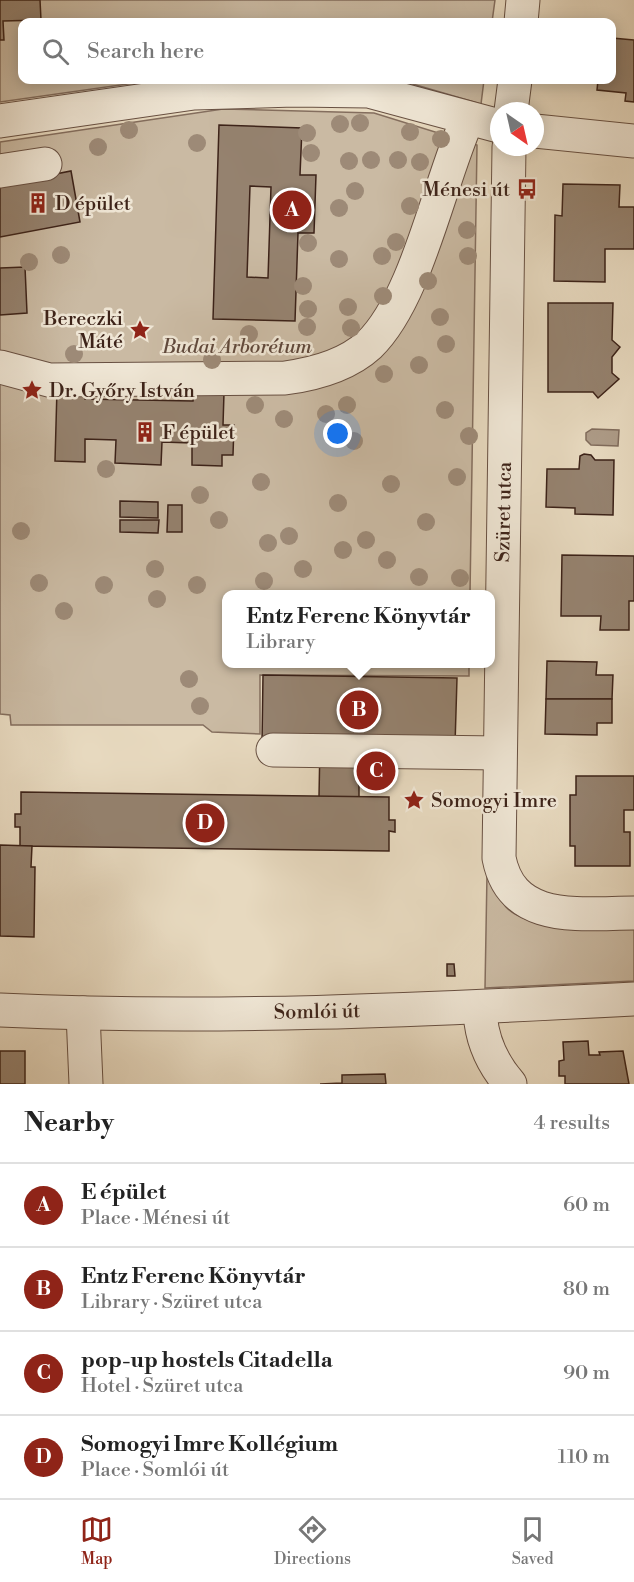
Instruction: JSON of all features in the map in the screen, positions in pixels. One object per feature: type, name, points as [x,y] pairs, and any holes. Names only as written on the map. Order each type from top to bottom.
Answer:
[{"type":"street","points":[[521,18],[523,0]]},
{"type":"street","points":[[512,102],[514,84]]},
{"type":"street","points":[[0,122],[194,93],[252,90],[369,91],[395,96],[490,124]]},
{"type":"street","points":[[0,368],[49,380],[88,381],[285,378],[335,367],[369,345],[392,315],[410,278],[454,148],[468,118]]},
{"type":"street","points":[[544,132],[634,141]]},
{"type":"street","name":"Szüret utca","points":[[509,156],[499,858],[502,872],[516,896],[526,904],[554,911],[634,913]]},
{"type":"street","points":[[0,171],[45,164]]},
{"type":"street","points":[[273,750],[499,753]]},
{"type":"street","name":"Somlói út","points":[[0,1010],[83,1013],[255,1013],[480,1007],[634,999]]},
{"type":"street","points":[[480,1007],[480,1024],[484,1040],[497,1069],[510,1084]]},
{"type":"street","points":[[83,1013],[86,1084]]},
{"type":"green space","points":[[0,0],[495,0],[493,18],[18,18],[18,84],[128,84],[0,102]]},
{"type":"green space","points":[[413,84],[484,84],[481,104]]},
{"type":"green space","name":"Budai Arborétum","points":[[223,109],[374,113],[477,145],[470,590],[222,590],[222,668],[469,668],[469,676],[260,675],[260,734],[212,732],[203,725],[11,725],[10,715],[0,714],[0,142]]},
{"type":"green space","points":[[487,874],[506,907],[531,921],[585,928],[634,928],[634,981],[485,988]]},
{"type":"shaded area","points":[[592,429],[619,430],[618,446],[591,445],[586,440],[586,433]]},
{"type":"building","points":[[0,0],[40,0],[41,18],[18,18],[18,21],[3,21],[4,40],[0,40]]},
{"type":"building","points":[[616,38],[634,40],[634,102],[625,101],[626,93],[597,90],[598,84],[616,84]]},
{"type":"building","points":[[219,125],[302,128],[300,175],[316,175],[314,233],[298,233],[295,321],[213,319]],"holes":[[[250,186],[271,187],[268,278],[247,277]]]},
{"type":"building","name":"D épület","points":[[71,171],[80,222],[0,237],[0,185]]},
{"type":"building","points":[[563,184],[620,185],[619,207],[634,207],[634,249],[605,249],[605,282],[554,281],[555,215],[562,216]]},
{"type":"building","points":[[25,267],[27,313],[0,315],[0,268]]},
{"type":"building","points":[[548,303],[613,303],[612,340],[620,347],[612,357],[612,373],[619,379],[598,398],[593,392],[548,392]]},
{"type":"building","name":"F épület","points":[[57,389],[86,389],[85,399],[193,401],[194,392],[224,393],[223,425],[234,425],[233,455],[222,455],[222,466],[192,465],[192,443],[162,442],[161,465],[115,463],[116,440],[85,439],[85,462],[55,461]]},
{"type":"building","points":[[591,455],[595,460],[614,460],[613,515],[575,514],[575,508],[546,507],[547,469],[579,469],[580,456]]},
{"type":"building","points":[[120,501],[158,502],[158,518],[120,517]]},
{"type":"building","points":[[168,505],[182,505],[182,532],[167,532]]},
{"type":"building","points":[[120,520],[159,520],[158,533],[120,532]]},
{"type":"building","points":[[562,555],[634,556],[634,601],[629,601],[629,630],[600,630],[601,616],[561,616]]},
{"type":"building","points":[[547,661],[597,662],[596,675],[613,675],[612,699],[546,699]]},
{"type":"building","points":[[263,675],[457,678],[455,745],[262,743]]},
{"type":"building","points":[[546,699],[612,699],[612,723],[597,723],[597,735],[545,734]]},
{"type":"building","points":[[320,744],[385,761],[384,781],[359,781],[359,797],[319,797]]},
{"type":"building","points":[[576,776],[634,776],[634,810],[624,810],[624,832],[630,832],[630,866],[575,866],[575,846],[570,846],[570,795],[576,795]]},
{"type":"building","points":[[21,792],[389,797],[389,820],[395,820],[395,832],[389,831],[389,851],[20,846],[20,827],[15,827],[15,814],[21,814]]},
{"type":"building","points":[[0,845],[32,846],[31,867],[35,867],[34,937],[0,936]]},
{"type":"building","points":[[447,964],[454,964],[455,976],[447,976]]},
{"type":"building","points":[[588,1041],[589,1055],[600,1055],[599,1052],[623,1051],[629,1084],[565,1084],[565,1076],[559,1076],[559,1061],[564,1060],[563,1042]]},
{"type":"building","points":[[0,1051],[25,1051],[25,1084],[0,1084]]},
{"type":"building","points":[[385,1074],[386,1084],[320,1084],[342,1083],[342,1075]]},
{"type":"place","name":"Ménesi út","points":[[527,189]]},
{"type":"place","name":"D épület","points":[[38,203]]},
{"type":"place","name":"E épület","points":[[292,210]]},
{"type":"place","name":"Bereczki Máté","points":[[140,330]]},
{"type":"place","name":"Dr. Győry István","points":[[32,390]]},
{"type":"place","name":"F épület","points":[[145,432]]},
{"type":"place","name":"Entz Ferenc Könyvtár","points":[[359,710]]},
{"type":"place","name":"pop-up hostels Citadella","points":[[376,771]]},
{"type":"place","name":"Somogyi Imre","points":[[414,800]]},
{"type":"place","name":"Somogyi Imre Kollégium","points":[[205,823]]}]
